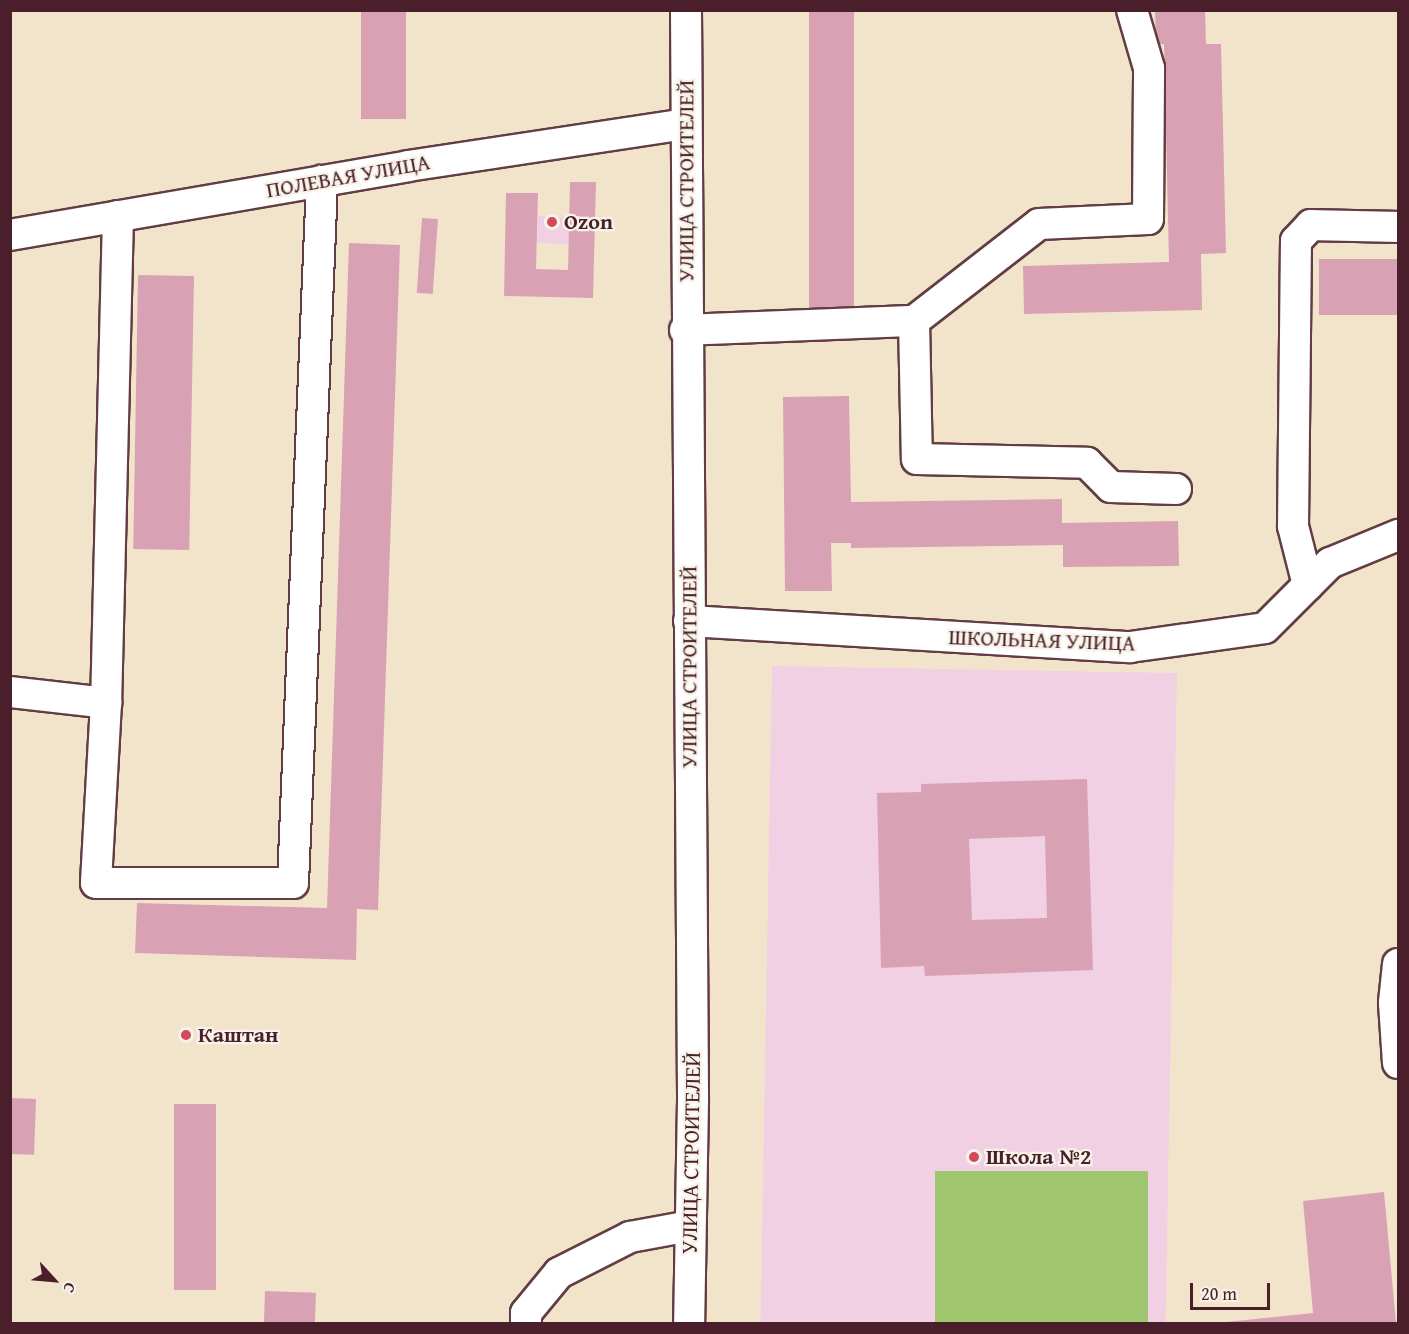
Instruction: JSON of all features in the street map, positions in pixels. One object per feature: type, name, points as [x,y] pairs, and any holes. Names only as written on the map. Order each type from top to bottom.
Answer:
[{"type":"street","name":"УЛИЦА СТРОИТЕЛЕЙ","points":[[686,10],[689,1323]]},
{"type":"street","points":[[686,330],[914,321],[1039,224],[1148,219],[1149,68],[1132,10]]},
{"type":"street","name":"ПОЛЕВАЯ УЛИЦА","points":[[10,235],[322,181],[686,124]]},
{"type":"street","points":[[118,216],[106,703],[96,883],[293,883],[322,181]]},
{"type":"street","points":[[1308,585],[1293,526],[1296,241],[1311,225],[1398,227]]},
{"type":"street","points":[[914,321],[917,459],[1087,463],[1111,487],[1176,489]]},
{"type":"street","name":"ШКОЛЬНАЯ УЛИЦА","points":[[689,621],[1130,647],[1265,628],[1330,563],[1398,535]]},
{"type":"street","points":[[10,692],[106,703]]},
{"type":"street","points":[[1398,964],[1394,1003],[1398,1063]]},
{"type":"street","points":[[526,1323],[526,1313],[559,1273],[630,1237],[690,1227]]},
{"type":"shaded area","points":[[538,216],[570,217],[569,244],[537,243]]},
{"type":"shaded area","name":"Школа №2","points":[[772,666],[1177,673],[1166,1324],[761,1323]]},
{"type":"green space","points":[[935,1171],[1148,1171],[1148,1323],[935,1323]]},
{"type":"building","points":[[361,10],[406,10],[406,119],[361,119]]},
{"type":"building","points":[[809,10],[854,10],[854,310],[809,310]]},
{"type":"building","points":[[1155,10],[1205,10],[1206,44],[1221,44],[1226,253],[1201,254],[1202,310],[1024,314],[1023,266],[1169,262],[1164,44],[1156,45]]},
{"type":"building","points":[[570,182],[596,182],[593,298],[504,296],[506,193],[538,193],[536,269],[568,270]]},
{"type":"building","points":[[422,218],[438,219],[433,294],[417,293]]},
{"type":"building","points":[[349,243],[400,245],[378,910],[357,909],[356,960],[135,953],[137,903],[327,908]]},
{"type":"building","points":[[1319,259],[1398,259],[1398,315],[1319,315]]},
{"type":"building","points":[[138,275],[194,276],[189,550],[133,549]]},
{"type":"building","points":[[849,396],[851,502],[1062,499],[1062,523],[1178,521],[1179,566],[1063,567],[1063,545],[851,548],[851,543],[831,543],[832,591],[785,591],[783,397]]},
{"type":"building","points":[[1087,779],[1093,970],[925,976],[924,966],[881,968],[877,793],[921,792],[921,784]],"holes":[[[1045,836],[1047,918],[972,920],[969,839]]]},
{"type":"building","points":[[10,1098],[36,1099],[34,1155],[10,1154]]},
{"type":"building","points":[[174,1104],[216,1104],[216,1290],[174,1290]]},
{"type":"building","points":[[1384,1192],[1396,1323],[1216,1323],[1313,1313],[1303,1201]]},
{"type":"building","points":[[265,1291],[316,1293],[315,1324],[264,1323]]},
{"type":"place","name":"Ozon","points":[[552,222]]},
{"type":"place","name":"Каштан","points":[[186,1035]]},
{"type":"place","name":"Школа №2","points":[[974,1157]]}]
